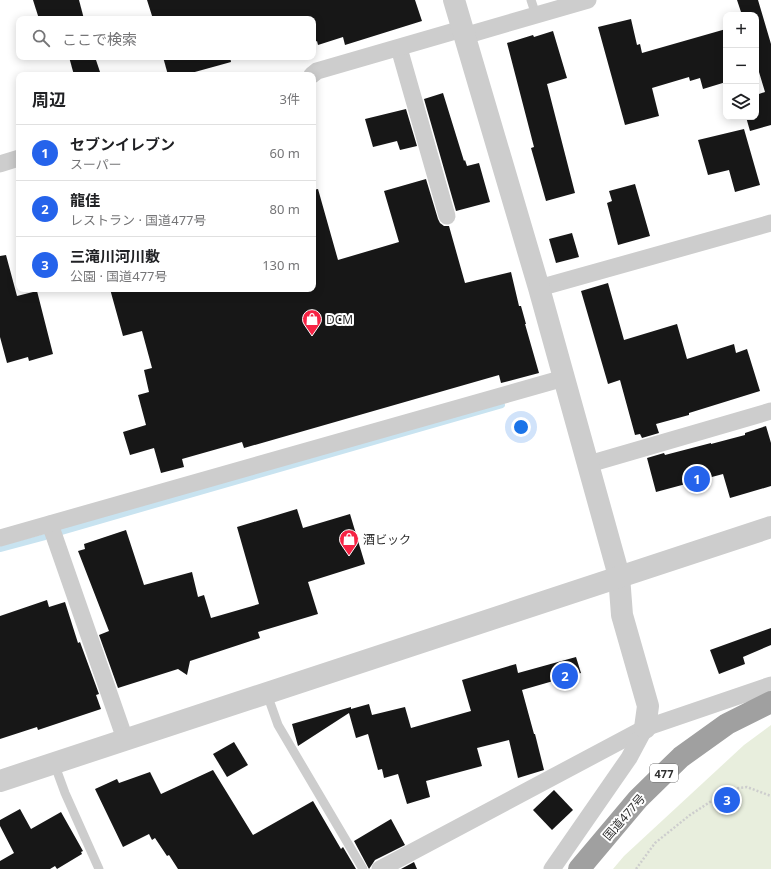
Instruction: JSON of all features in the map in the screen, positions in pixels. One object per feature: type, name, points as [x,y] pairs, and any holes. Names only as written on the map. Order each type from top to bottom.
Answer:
[{"type":"highway","name":"国道477号","points":[[579,869],[638,799],[681,757],[727,724],[771,702]]},
{"type":"street","points":[[454,0],[589,464],[619,576],[622,615],[648,706],[645,728],[629,758],[552,869]]},
{"type":"street","points":[[316,72],[399,48],[463,32],[533,7],[588,0]]},
{"type":"street","points":[[399,48],[446,216]]},
{"type":"street","points":[[0,164],[16,159]]},
{"type":"street","points":[[539,288],[771,223]]},
{"type":"street","points":[[0,538],[564,378]]},
{"type":"street","points":[[589,464],[771,410]]},
{"type":"street","points":[[50,524],[125,739]]},
{"type":"street","points":[[0,780],[771,526]]},
{"type":"street","points":[[380,869],[645,728],[771,685]]},
{"type":"lane","points":[[266,692],[278,726],[362,869]]},
{"type":"lane","points":[[54,762],[65,793],[99,869]]},
{"type":"path","points":[[636,869],[655,843],[690,815],[730,789],[747,787],[771,796]]},
{"type":"green space","points":[[771,725],[771,869],[613,869],[624,856],[744,745]]},
{"type":"building","points":[[33,0],[79,0],[83,16],[38,16]]},
{"type":"building","points":[[147,0],[415,0],[422,21],[345,45],[343,37],[318,45],[316,42],[316,16],[152,16]]},
{"type":"building","points":[[737,0],[758,0],[771,44],[771,125],[750,131],[747,120],[759,120],[759,94],[765,92],[759,72],[759,12],[741,12]]},
{"type":"building","points":[[631,19],[637,45],[640,44],[642,53],[723,30],[723,83],[703,89],[700,78],[690,81],[689,77],[652,88],[659,116],[625,125],[598,27]]},
{"type":"building","points":[[553,31],[567,78],[547,84],[575,193],[546,201],[531,148],[534,147],[507,43]]},
{"type":"building","points":[[70,60],[96,60],[100,72],[73,72]]},
{"type":"building","points":[[164,60],[231,60],[231,62],[195,72],[167,72]]},
{"type":"building","points":[[443,93],[464,161],[465,160],[467,166],[479,163],[490,202],[456,211],[424,99]]},
{"type":"building","points":[[406,109],[417,146],[400,150],[397,141],[373,147],[365,119]]},
{"type":"building","points":[[744,129],[760,185],[735,192],[729,170],[708,175],[698,140]]},
{"type":"building","name":"DCM","points":[[426,179],[438,219],[444,226],[449,226],[465,283],[511,272],[519,306],[521,306],[539,373],[501,383],[499,375],[244,448],[242,442],[182,459],[184,467],[161,473],[154,448],[130,455],[123,432],[146,425],[138,395],[149,392],[144,370],[152,368],[142,331],[123,336],[111,292],[316,292],[316,189],[318,189],[338,260],[399,242],[384,191]]},
{"type":"building","points":[[635,184],[650,236],[618,245],[607,203],[612,201],[609,191]]},
{"type":"building","points":[[572,233],[579,257],[556,263],[549,239]]},
{"type":"building","points":[[6,255],[17,296],[37,292],[53,354],[29,361],[28,357],[7,363],[0,337],[0,256]]},
{"type":"building","points":[[608,283],[624,340],[677,324],[687,359],[734,344],[736,353],[747,349],[760,391],[689,413],[689,415],[656,424],[659,433],[642,438],[640,434],[635,435],[620,380],[608,384],[581,291]]},
{"type":"building","points":[[766,426],[771,443],[771,486],[730,498],[723,474],[656,492],[647,458],[745,435],[745,433]]},
{"type":"building","points":[[297,509],[303,528],[350,514],[365,564],[308,582],[318,614],[258,632],[260,638],[190,661],[187,675],[178,669],[118,688],[99,635],[109,631],[78,551],[85,549],[84,544],[126,530],[144,585],[192,572],[198,597],[204,595],[211,618],[259,604],[237,527]]},
{"type":"building","points":[[47,600],[49,607],[65,602],[78,643],[80,642],[99,694],[96,695],[101,709],[38,730],[37,727],[0,739],[0,616]]},
{"type":"building","points":[[771,628],[771,645],[743,657],[745,664],[719,674],[710,650]]},
{"type":"building","points":[[576,657],[581,673],[522,690],[544,770],[518,778],[509,740],[477,748],[482,766],[426,781],[430,797],[407,804],[398,774],[384,778],[382,769],[378,770],[368,734],[356,738],[349,713],[298,746],[292,724],[351,707],[351,709],[369,704],[372,715],[405,707],[411,728],[471,711],[462,680],[516,664],[518,673]]},
{"type":"building","points":[[234,742],[248,765],[227,777],[213,754]]},
{"type":"building","points":[[213,770],[253,835],[313,801],[341,849],[343,847],[356,869],[178,869],[155,838],[152,840],[149,834],[123,847],[95,789],[117,779],[119,783],[150,772],[161,794]]},
{"type":"building","points":[[554,790],[573,810],[552,830],[533,810]]},
{"type":"building","points":[[20,809],[31,829],[61,812],[83,851],[81,852],[82,854],[57,869],[55,866],[50,869],[0,869],[0,861],[14,853],[0,826],[0,820]]},
{"type":"building","points":[[391,819],[405,845],[375,860],[369,869],[354,841]]},
{"type":"building","points":[[414,862],[417,869],[401,869]]},
{"type":"waterway","points":[[61,532],[502,405]]},
{"type":"waterway","points":[[0,549],[45,537]]},
{"type":"place","name":"DCM","points":[[312,336]]},
{"type":"place","name":"セブンイレブン","points":[[697,479]]},
{"type":"place","name":"酒ビック","points":[[349,556]]},
{"type":"place","name":"龍佳","points":[[565,676]]},
{"type":"place","name":"三滝川河川敷","points":[[727,800]]}]
